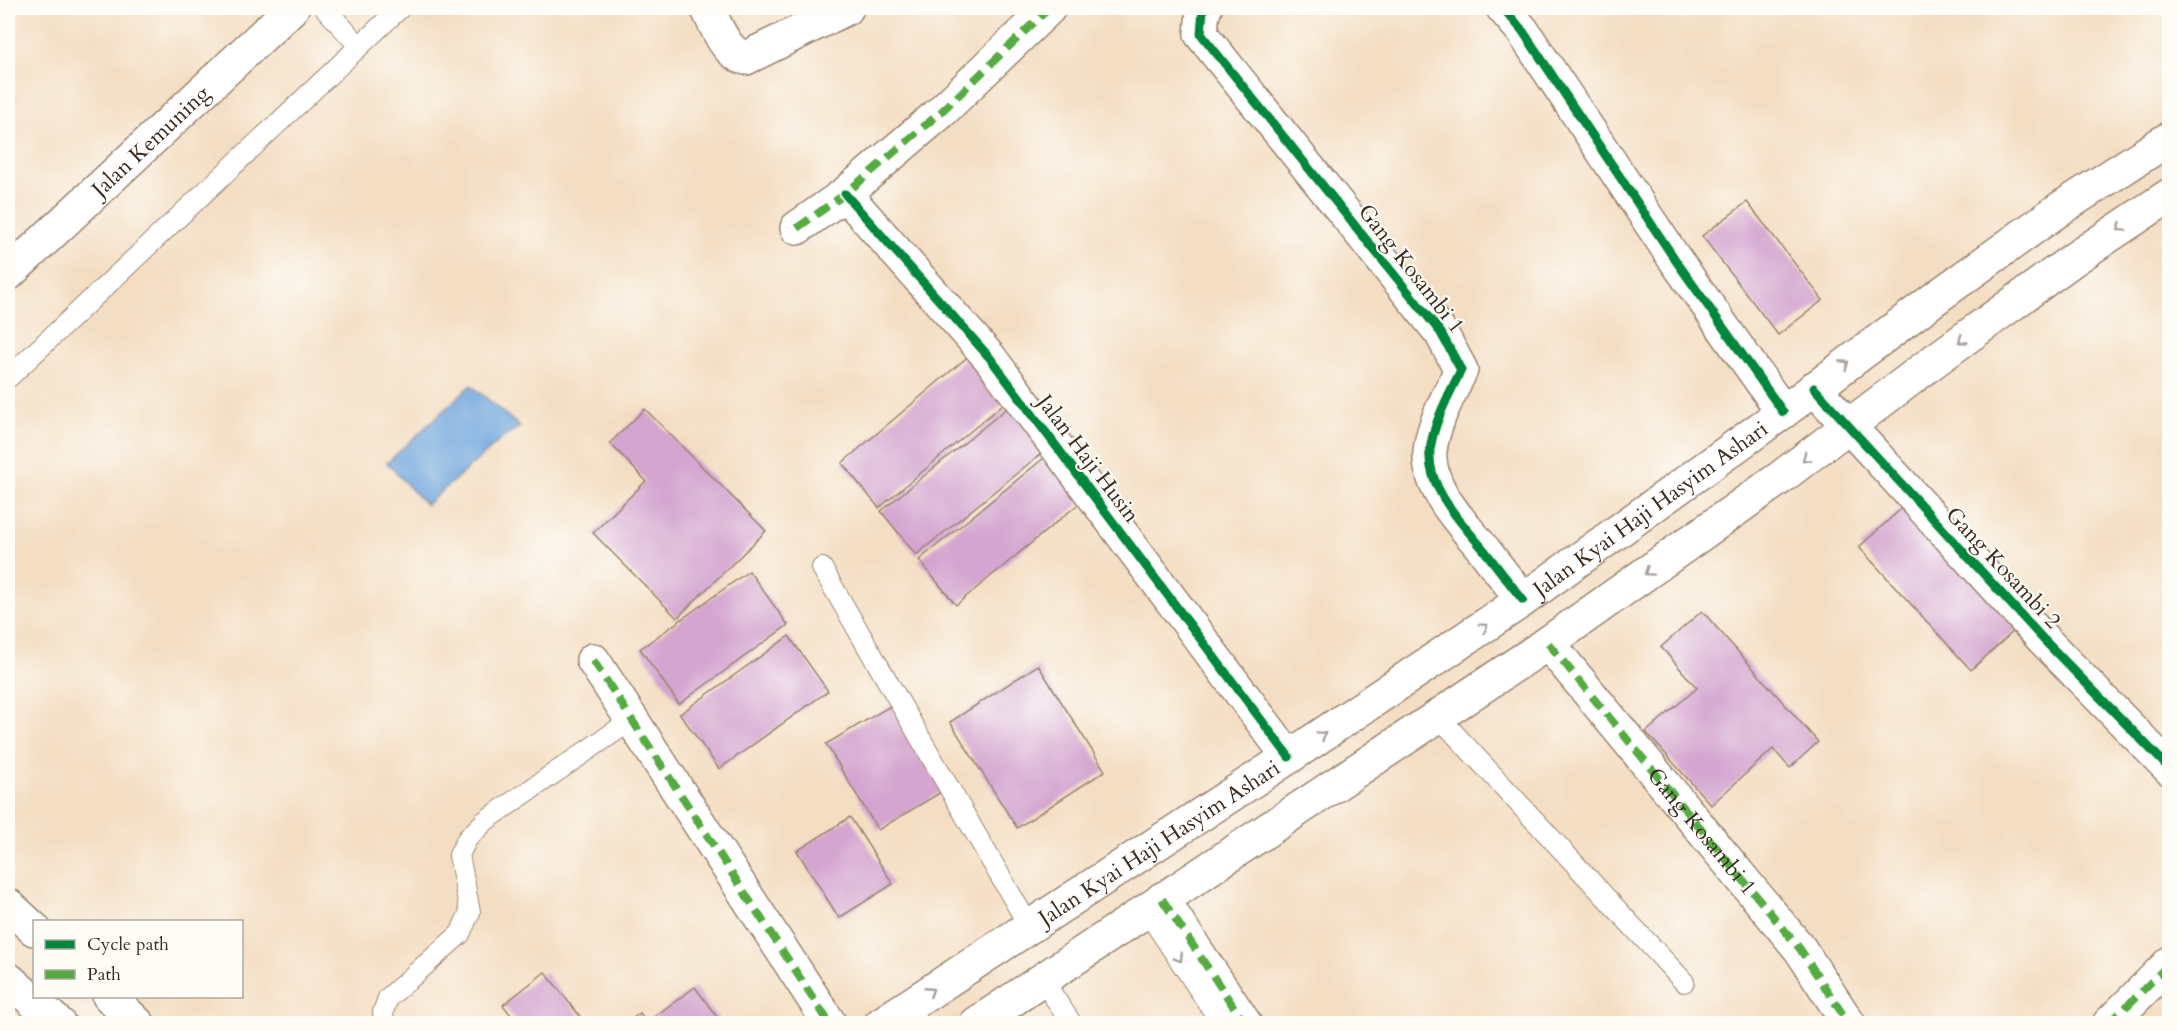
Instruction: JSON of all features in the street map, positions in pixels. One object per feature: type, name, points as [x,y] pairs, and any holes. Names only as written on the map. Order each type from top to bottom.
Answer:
[{"type":"street","name":"Jalan Kemuning","points":[[8,274],[292,8]]},
{"type":"street","points":[[707,8],[725,43],[739,57],[746,58],[847,8]]},
{"type":"street","points":[[797,228],[844,194],[940,112],[1049,8]]},
{"type":"street","name":"Gang Kosambi 1","points":[[1205,8],[1203,9],[1201,34],[1441,333],[1461,370],[1437,424],[1430,452],[1432,471],[1439,490],[1450,508],[1523,600]]},
{"type":"street","points":[[1503,8],[1522,30],[1674,258],[1783,412]]},
{"type":"street","name":"Jalan Kyai Haji Hasyim Ashari","points":[[881,1023],[1290,757],[1523,600],[2043,222],[2169,138]]},
{"type":"street","name":"Jalan Haji Husin","points":[[844,194],[990,358],[1290,757]]},
{"type":"street","points":[[976,1023],[1548,643],[1780,478],[1934,361],[2074,259],[2169,195]]},
{"type":"street","name":"Gang Kosambi 2","points":[[1814,388],[2043,639],[2169,769]]},
{"type":"street","name":"Gang Kosambi 1","points":[[1548,643],[1800,949],[1849,1023]]},
{"type":"street","points":[[593,660],[830,1023]]},
{"type":"street","points":[[1154,904],[1245,1023]]},
{"type":"street","points":[[8,905],[33,928]]},
{"type":"street","points":[[2109,1023],[2169,963]]},
{"type":"street","points":[[8,979],[60,1023]]},
{"type":"street","points":[[111,998],[138,1023]]},
{"type":"lane","points":[[325,8],[358,45]]},
{"type":"lane","points":[[8,378],[358,45],[400,8]]},
{"type":"lane","points":[[822,568],[1029,926]]},
{"type":"lane","points":[[1439,717],[1684,982]]},
{"type":"lane","points":[[384,1023],[383,1012],[388,998],[460,934],[470,912],[459,855],[467,839],[485,821],[633,719]]},
{"type":"lane","points":[[1154,904],[1222,1023]]},
{"type":"lane","points":[[1042,979],[1072,1023]]},
{"type":"water","points":[[471,385],[520,427],[506,435],[426,505],[387,463]]},
{"type":"building","points":[[1747,202],[1823,300],[1778,335],[1702,236]]},
{"type":"building","points":[[971,354],[1009,399],[879,508],[842,463]]},
{"type":"building","points":[[1012,404],[1048,448],[916,555],[881,511]]},
{"type":"building","points":[[645,409],[766,531],[677,618],[593,533],[646,481],[610,443]]},
{"type":"building","points":[[1050,453],[1087,497],[956,605],[919,560]]},
{"type":"building","points":[[1904,506],[2016,629],[1971,670],[1859,547]]},
{"type":"building","points":[[749,571],[788,625],[679,704],[640,649]]},
{"type":"building","points":[[1702,611],[1818,742],[1790,768],[1773,749],[1711,805],[1646,732],[1697,688],[1661,647]]},
{"type":"building","points":[[789,636],[828,691],[719,769],[680,714]]},
{"type":"building","points":[[1038,665],[1105,771],[1017,828],[950,722]]},
{"type":"building","points":[[892,705],[943,791],[878,830],[826,744]]},
{"type":"building","points":[[850,817],[893,884],[839,918],[797,851]]},
{"type":"building","points":[[545,972],[586,1024],[518,1024],[503,1005]]},
{"type":"building","points":[[695,987],[722,1024],[654,1024],[651,1019]]},
{"type":"building","points":[[640,1013],[647,1024],[625,1024]]},
{"type":"marked path","points":[[797,228],[845,194],[941,112],[1049,8]]},
{"type":"marked path","points":[[1548,643],[1800,949],[1849,1024]]},
{"type":"marked path","points":[[593,660],[830,1024]]},
{"type":"marked path","points":[[1162,899],[1245,1024]]},
{"type":"marked path","points":[[2109,1024],[2170,963]]},
{"type":"cycle path","points":[[1205,8],[1203,9],[1201,34],[1441,333],[1461,370],[1434,430],[1430,451],[1434,479],[1456,517],[1523,600]]},
{"type":"cycle path","points":[[1503,8],[1522,30],[1674,258],[1783,412]]},
{"type":"cycle path","points":[[845,194],[990,358],[1289,757]]},
{"type":"cycle path","points":[[1814,388],[2043,639],[2170,769]]}]
